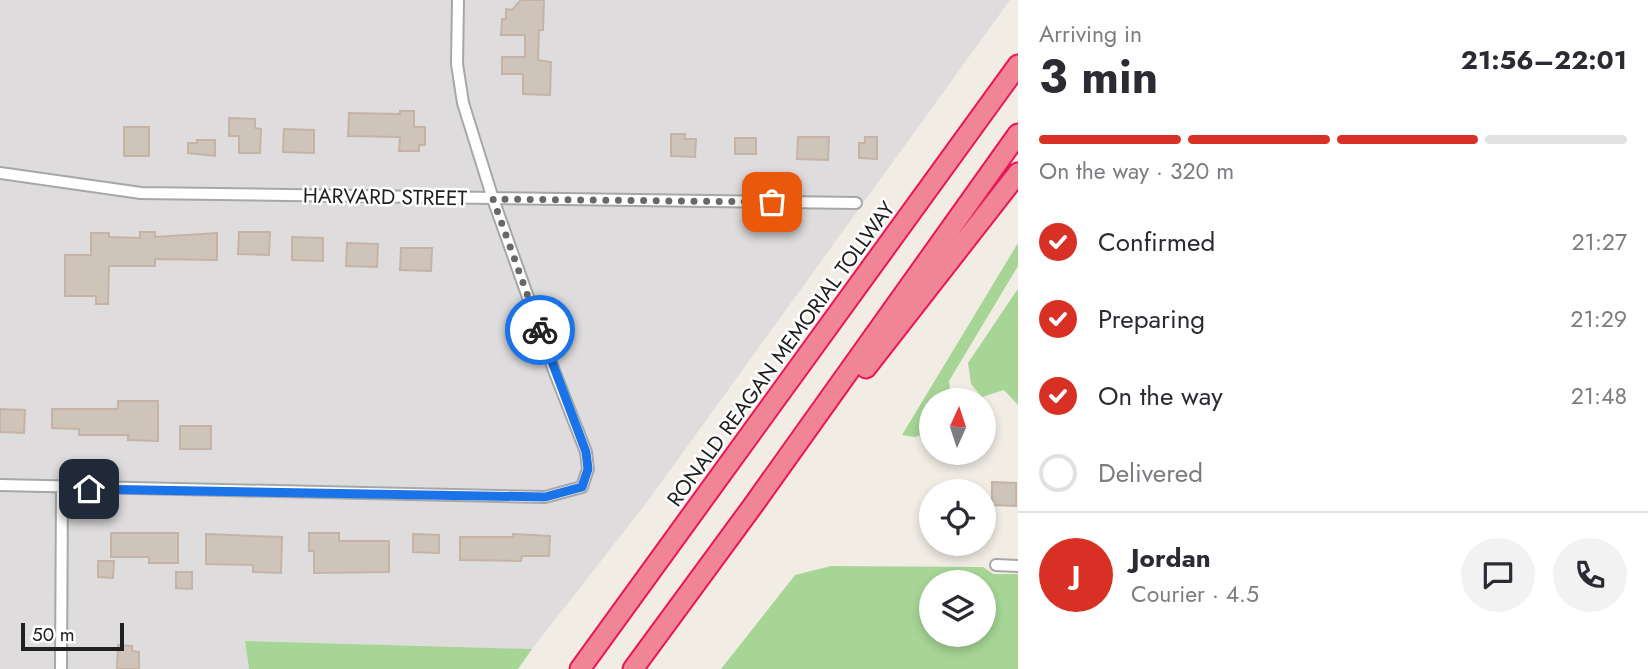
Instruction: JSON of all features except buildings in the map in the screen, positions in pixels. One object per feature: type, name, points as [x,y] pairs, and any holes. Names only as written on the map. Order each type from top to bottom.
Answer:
[{"type":"highway","name":"RONALD REAGAN MEMORIAL TOLLWAY","points":[[580,669],[1017,66]]},
{"type":"highway","points":[[633,669],[1018,134]]},
{"type":"highway","points":[[752,507],[914,309],[1018,173]]},
{"type":"street","points":[[0,485],[545,497],[582,487],[588,469],[586,452],[493,199],[463,103],[457,64],[458,0]]},
{"type":"street","name":"HARVARD STREET","points":[[0,173],[141,193],[856,203]]},
{"type":"street","points":[[61,669],[62,488]]},
{"type":"street","points":[[996,565],[1018,566]]},
{"type":"shaded area","points":[[0,0],[1010,0],[647,502],[532,649],[245,641],[249,669],[0,669]]},
{"type":"green space","points":[[1018,243],[1018,266],[949,381],[950,388],[930,388]]},
{"type":"green space","points":[[1018,290],[1018,405],[1004,390],[996,393],[996,388],[974,388],[971,384],[968,363]]},
{"type":"green space","points":[[919,407],[919,436],[902,435]]},
{"type":"green space","points":[[831,566],[983,567],[987,570],[919,570],[919,647],[996,647],[996,574],[1018,574],[1018,669],[721,669],[795,575]]},
{"type":"green space","points":[[245,641],[532,649],[518,669],[249,669]]},
{"type":"way so far","points":[[540,330],[493,199],[772,202]]},
{"type":"route","points":[[89,489],[545,497],[582,487],[588,469],[586,452],[540,330]]}]
